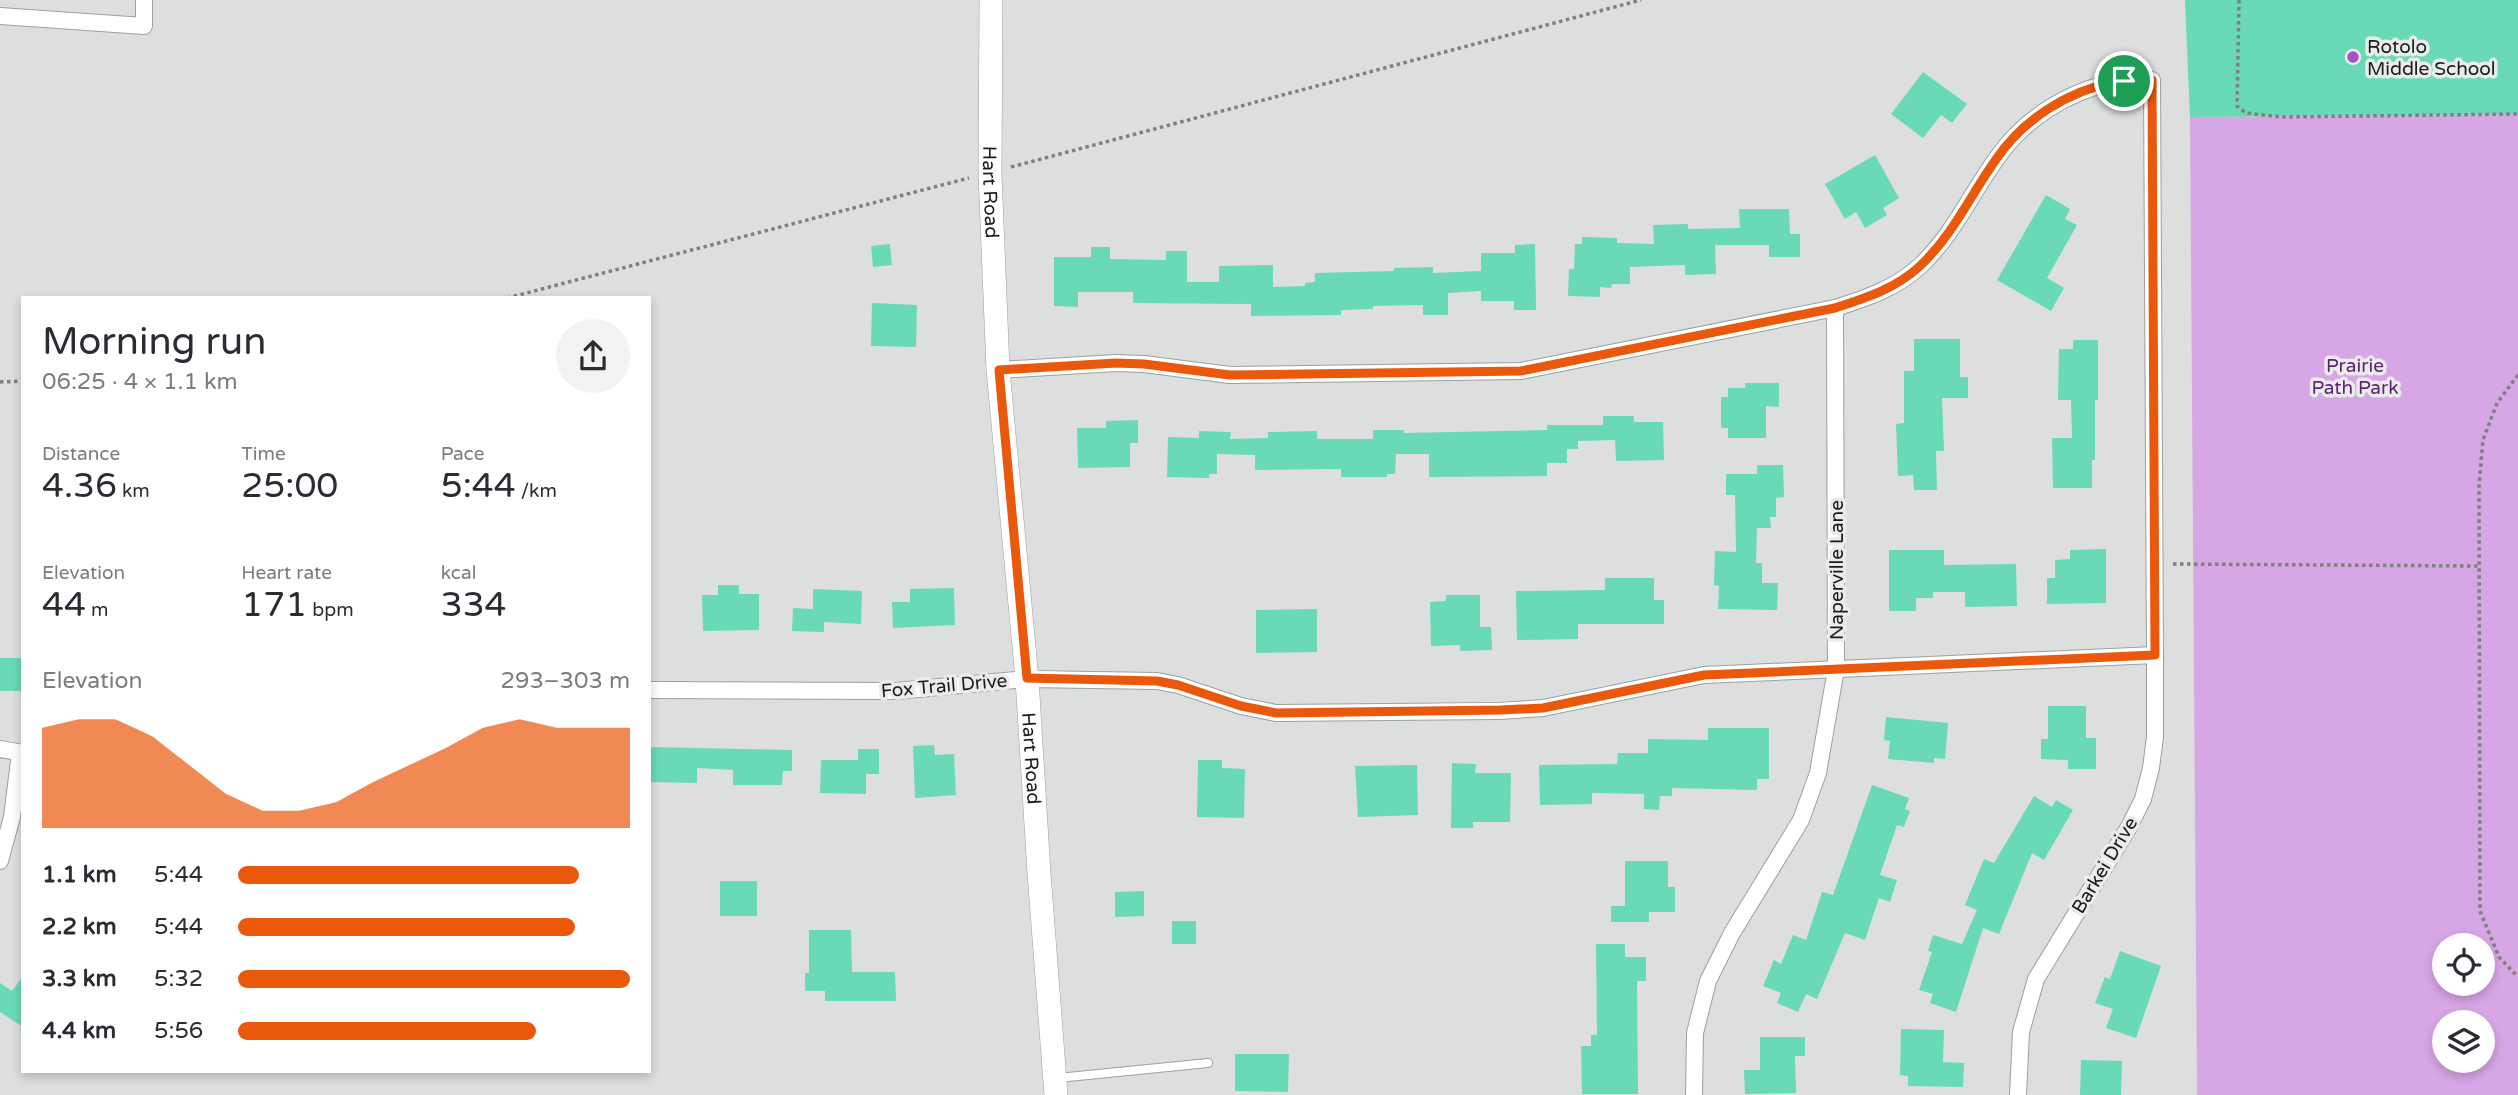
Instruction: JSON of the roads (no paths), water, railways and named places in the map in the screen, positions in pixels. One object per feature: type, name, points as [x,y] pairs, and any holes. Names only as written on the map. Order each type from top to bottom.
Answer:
[{"type":"street","points":[[0,16],[144,26],[144,0]]},
{"type":"street","name":"Hart Road","points":[[991,0],[990,173],[999,370],[1027,678],[1056,1087]]},
{"type":"street","name":"Barkei Drive","points":[[1835,308],[1876,295],[1899,283],[1920,266],[1944,239],[2011,140],[2055,104],[2085,90],[2116,81],[2152,80],[2155,737],[2151,768],[2143,799],[2129,827],[2036,979],[2021,1032],[2018,1095]]},
{"type":"street","points":[[999,370],[1116,363],[1230,375],[1521,371],[1835,308]]},
{"type":"street","name":"Naperville Lane","points":[[1693,1095],[1695,1033],[1708,981],[1719,956],[1801,820],[1818,773],[1836,669],[1835,308]]},
{"type":"street","name":"Fox Trail Drive","points":[[651,690],[896,691],[1027,678],[1157,681],[1178,685],[1241,706],[1276,713],[1458,711],[1543,708],[1704,675],[2155,655]]},
{"type":"street","points":[[0,749],[21,753]]},
{"type":"street","points":[[0,861],[12,817],[21,759]]},
{"type":"lane","points":[[1056,1087],[1208,1063]]},
{"type":"place","name":"Rotolo Middle School","points":[[2353,57]]},
{"type":"park label","name":"Prairie Path Park","points":[[2355,376]]}]
